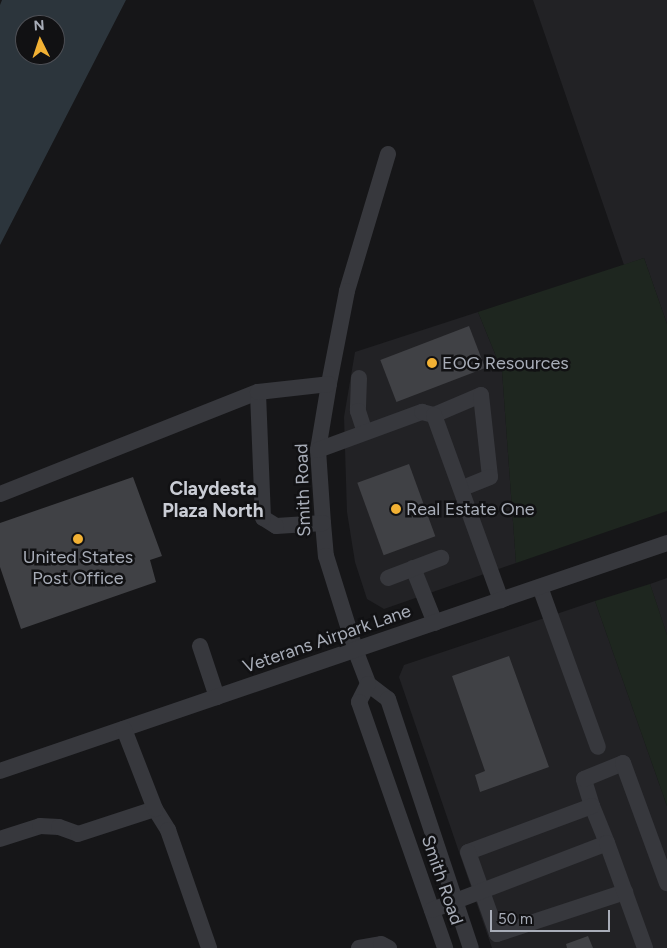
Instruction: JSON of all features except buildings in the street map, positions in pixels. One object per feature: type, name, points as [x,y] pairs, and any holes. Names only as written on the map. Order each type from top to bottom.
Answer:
[{"type":"street","name":"Smith Road","points":[[388,154],[347,291],[318,450],[326,556],[368,684],[388,699],[454,902],[471,948]]},
{"type":"street","points":[[359,378],[358,411],[365,432]]},
{"type":"street","points":[[0,494],[258,392],[329,384]]},
{"type":"street","points":[[258,392],[263,518],[276,526],[323,523]]},
{"type":"street","points":[[318,450],[422,412],[434,414],[481,395],[490,477],[461,489]]},
{"type":"street","points":[[434,414],[501,600]]},
{"type":"street","name":"Veterans Airpark Lane","points":[[0,771],[356,652],[667,543]]},
{"type":"street","points":[[388,578],[441,558]]},
{"type":"street","points":[[414,568],[435,623]]},
{"type":"street","points":[[540,587],[598,746]]},
{"type":"street","points":[[200,646],[217,697]]},
{"type":"street","name":"Smith Road","points":[[368,684],[359,702],[445,948]]},
{"type":"street","points":[[124,729],[155,809],[168,830],[209,948]]},
{"type":"street","points":[[645,948],[608,843],[592,806],[584,779],[623,763],[667,883]]},
{"type":"street","points":[[592,806],[468,852],[497,934],[625,892]]},
{"type":"street","points":[[0,839],[40,826],[59,827],[78,834],[155,809]]},
{"type":"street","points":[[432,910],[608,843]]},
{"type":"street","points":[[359,948],[381,944],[389,948]]},
{"type":"shaded area","points":[[2,0],[126,0],[0,245],[0,5]]},
{"type":"shaded area","points":[[533,0],[667,0],[667,324],[644,258],[624,265]]},
{"type":"shaded area","points":[[644,258],[667,324],[667,511],[516,563],[502,371],[478,312]]},
{"type":"shaded area","points":[[478,312],[502,371],[516,563],[384,609],[367,599],[355,562],[347,512],[344,417],[355,352]]},
{"type":"shaded area","points":[[667,578],[667,635],[650,584]]},
{"type":"shaded area","points":[[650,584],[667,635],[667,806],[595,601]]},
{"type":"shaded area","points":[[595,601],[667,806],[667,948],[492,948],[399,677],[404,665]]},
{"type":"place","name":"EOG Resources","points":[[432,363]]},
{"type":"place","name":"Real Estate One","points":[[396,509]]},
{"type":"place","name":"United States Post Office","points":[[78,539]]},
{"type":"district","name":"Claydesta Plaza North","points":[[213,500]]}]
